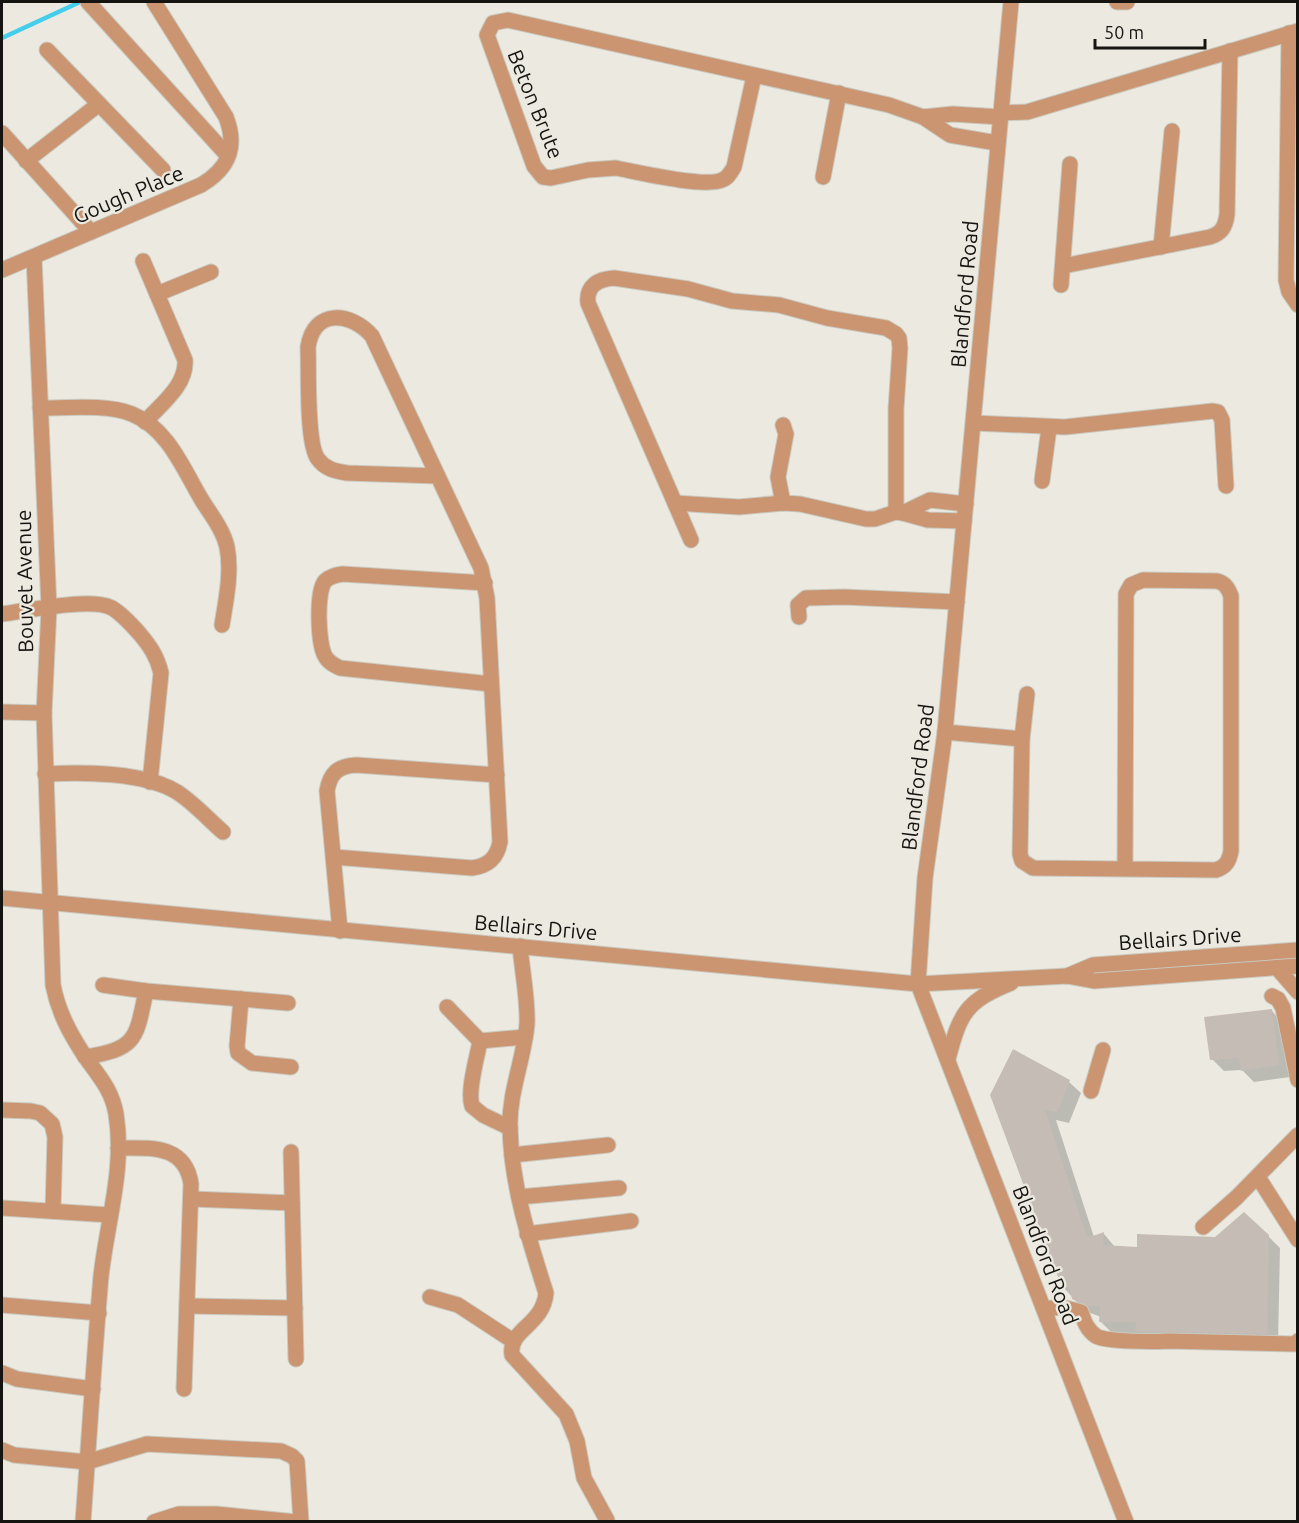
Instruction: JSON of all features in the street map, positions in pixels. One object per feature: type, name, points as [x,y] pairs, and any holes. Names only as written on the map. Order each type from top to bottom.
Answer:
[{"type":"street","points":[[154,2],[226,117],[232,136],[228,156]]},
{"type":"street","points":[[1117,2],[1127,2]]},
{"type":"street","name":"Blandford Road","points":[[1006,3],[1000,115],[974,423],[945,732],[925,878],[918,984],[1126,1521]]},
{"type":"street","points":[[92,6],[228,156]]},
{"type":"street","name":"Beton Brute","points":[[754,76],[734,167],[721,181],[704,183],[616,168],[602,168],[551,178],[543,177],[534,166],[487,35],[493,23],[508,20],[889,105],[923,117],[950,135],[997,143]]},
{"type":"street","points":[[1293,32],[1286,280],[1289,292],[1298,305]]},
{"type":"street","name":"Beton Brute","points":[[923,117],[1027,112],[1293,32]]},
{"type":"street","points":[[47,50],[164,170]]},
{"type":"street","points":[[1063,266],[1210,237],[1222,231],[1226,224],[1230,51]]},
{"type":"street","points":[[823,177],[839,93]]},
{"type":"street","points":[[26,161],[99,104]]},
{"type":"street","points":[[1161,247],[1172,131]]},
{"type":"street","points":[[2,133],[92,232]]},
{"type":"street","name":"Gough Place","points":[[2,270],[201,185],[221,170],[228,156]]},
{"type":"street","points":[[1061,285],[1070,164]]},
{"type":"street","name":"Bouvet Avenue","points":[[34,257],[49,608],[44,713],[52,985],[57,1007],[67,1027],[112,1097],[116,1114],[118,1148],[99,1313],[82,1521]]},
{"type":"street","points":[[143,261],[185,360],[186,370],[178,386],[145,422]]},
{"type":"street","points":[[157,294],[211,272]]},
{"type":"street","points":[[691,540],[588,303],[587,295],[590,288],[604,279],[614,278],[688,289],[732,301],[779,305],[826,318],[886,328],[896,334],[900,348],[896,409],[899,513]]},
{"type":"street","points":[[334,857],[472,867],[482,866],[490,861],[498,853],[500,842],[485,583],[475,553],[381,350],[372,336],[363,326],[341,318],[323,321],[316,326],[310,334],[308,346],[311,442],[318,459],[324,466],[334,471],[346,473],[438,476]]},
{"type":"street","points":[[40,408],[109,409],[132,415],[145,422],[163,438],[180,460],[225,540],[228,580],[222,625]]},
{"type":"street","points":[[974,423],[1049,428],[1088,426],[1214,411],[1218,412],[1222,420],[1226,486]]},
{"type":"street","points":[[783,424],[786,434],[778,477],[783,503]]},
{"type":"street","points":[[1042,481],[1049,428]]},
{"type":"street","points":[[675,503],[739,507],[783,503],[800,504],[866,519],[899,513],[930,500],[966,504]]},
{"type":"street","points":[[899,513],[928,520],[964,521]]},
{"type":"street","points":[[485,583],[343,574],[333,576],[326,580],[319,598],[322,647],[325,657],[340,668],[492,684]]},
{"type":"street","points":[[1027,694],[1022,739],[1020,854],[1022,861],[1033,868],[1216,870],[1226,865],[1230,860],[1231,851],[1231,596],[1229,590],[1221,582],[1143,580],[1131,585],[1126,594],[1125,869]]},
{"type":"street","points":[[799,617],[798,605],[806,598],[844,597],[957,602]]},
{"type":"street","points":[[2,614],[88,603],[111,608],[133,625],[152,648],[158,661],[161,686],[150,782]]},
{"type":"street","points":[[2,712],[44,713]]},
{"type":"street","points":[[945,732],[1022,739]]},
{"type":"street","points":[[340,931],[327,791],[333,773],[339,768],[356,765],[497,775]]},
{"type":"street","points":[[45,774],[99,774],[150,782],[177,792],[223,832]]},
{"type":"street","name":"Bellairs Drive","points":[[2,898],[918,984],[1067,976],[1094,981],[1298,966]]},
{"type":"street","points":[[520,946],[527,1021],[511,1104],[512,1155],[527,1234],[546,1293],[545,1301],[536,1318],[513,1341],[512,1356],[566,1414],[577,1442],[584,1478],[607,1520]]},
{"type":"street","name":"Bellairs Drive","points":[[1067,976],[1093,965],[1298,950]]},
{"type":"street","points":[[1277,968],[1298,992]]},
{"type":"street","points":[[948,1059],[960,1019],[969,1008],[986,993],[1025,977]]},
{"type":"street","points":[[103,985],[288,1003]]},
{"type":"street","points":[[85,1057],[116,1051],[127,1045],[135,1036],[147,991]]},
{"type":"street","points":[[1272,996],[1281,1003],[1283,1008],[1297,1080]]},
{"type":"street","points":[[241,999],[238,1053],[252,1063],[291,1067]]},
{"type":"street","points":[[447,1007],[480,1041]]},
{"type":"street","points":[[480,1041],[525,1037]]},
{"type":"street","points":[[480,1041],[470,1095],[472,1106],[483,1115],[510,1128]]},
{"type":"street","points":[[1091,1091],[1103,1050]]},
{"type":"street","points":[[2,1110],[40,1113],[52,1124],[55,1137],[53,1211]]},
{"type":"street","points":[[1203,1227],[1258,1177],[1298,1135]]},
{"type":"street","points":[[512,1155],[608,1145]]},
{"type":"street","points":[[118,1148],[151,1148],[169,1153],[183,1162],[189,1172],[191,1199],[184,1389]]},
{"type":"street","points":[[291,1152],[296,1359]]},
{"type":"street","points":[[1258,1177],[1291,1216],[1298,1240]]},
{"type":"street","points":[[519,1197],[619,1188]]},
{"type":"street","points":[[191,1199],[292,1203]]},
{"type":"street","points":[[2,1208],[110,1215]]},
{"type":"street","points":[[527,1234],[631,1221]]},
{"type":"street","points":[[430,1297],[458,1305],[513,1341]]},
{"type":"street","points":[[2,1305],[99,1313]]},
{"type":"street","points":[[187,1306],[295,1308]]},
{"type":"street","points":[[1044,1309],[1062,1307],[1081,1312],[1085,1325],[1097,1337],[1148,1343],[1168,1341],[1294,1344],[1298,1341]]},
{"type":"street","points":[[2,1372],[17,1379],[93,1389]]},
{"type":"street","points":[[2,1450],[14,1455],[87,1462],[147,1444],[281,1451],[297,1461],[299,1521],[207,1514],[179,1514],[154,1521]]},
{"type":"building","points":[[1272,1009],[1279,1065],[1241,1071],[1239,1058],[1210,1060],[1204,1017]]},
{"type":"building","points":[[1013,1049],[1070,1080],[1057,1112],[1045,1110],[1087,1238],[1104,1232],[1103,1245],[1137,1247],[1137,1234],[1215,1237],[1244,1212],[1269,1235],[1267,1334],[1135,1331],[1136,1322],[1099,1322],[1100,1306],[1088,1306],[1072,1299],[1069,1287],[1062,1288],[990,1095]]},
{"type":"waterway","points":[[2,38],[80,2]]}]
